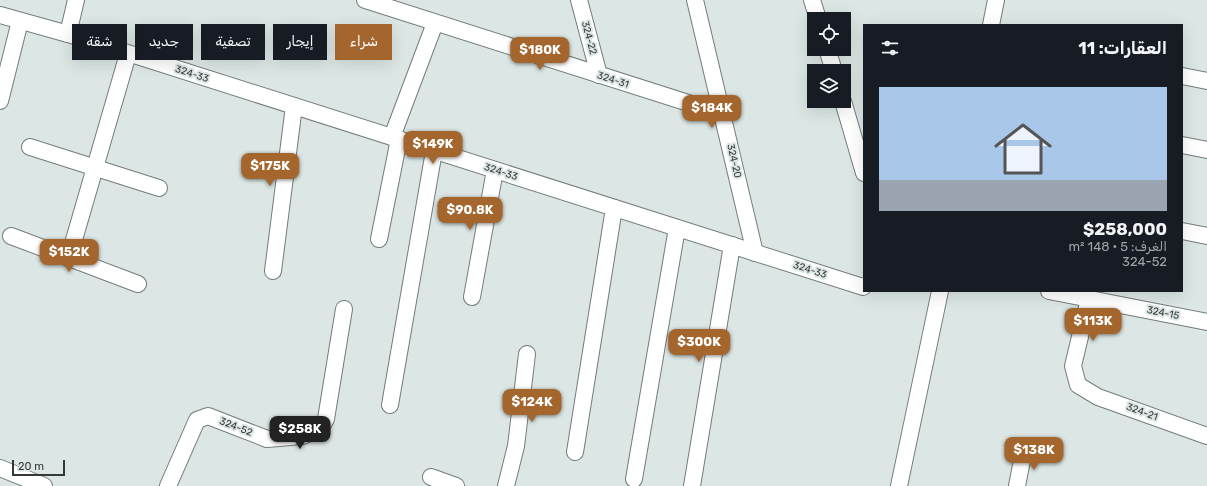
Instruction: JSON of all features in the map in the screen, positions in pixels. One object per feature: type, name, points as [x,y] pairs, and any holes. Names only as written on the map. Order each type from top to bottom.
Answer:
[{"type":"street","points":[[68,34],[76,0]]},
{"type":"street","name":"324-31","points":[[366,0],[723,114]]},
{"type":"street","name":"324-22","points":[[579,0],[599,75]]},
{"type":"street","name":"324-20","points":[[695,0],[755,253]]},
{"type":"street","points":[[813,0],[816,12]]},
{"type":"street","points":[[991,24],[996,0]]},
{"type":"street","name":"324-33","points":[[0,15],[68,34],[863,287]]},
{"type":"street","points":[[0,101],[20,21]]},
{"type":"street","points":[[380,239],[396,138],[435,23]]},
{"type":"street","points":[[69,257],[128,54]]},
{"type":"street","points":[[1183,76],[1207,80]]},
{"type":"street","points":[[273,271],[294,106]]},
{"type":"street","points":[[844,108],[863,170]]},
{"type":"street","points":[[1183,145],[1207,150]]},
{"type":"street","points":[[30,147],[159,188]]},
{"type":"street","points":[[390,405],[434,151]]},
{"type":"street","points":[[472,296],[495,170]]},
{"type":"street","points":[[576,452],[614,208]]},
{"type":"street","points":[[634,479],[677,228]]},
{"type":"street","points":[[1183,231],[1207,236]]},
{"type":"street","points":[[11,236],[138,284]]},
{"type":"street","points":[[692,486],[732,246]]},
{"type":"street","points":[[899,486],[940,292]]},
{"type":"street","name":"324-15","points":[[1054,292],[1207,322]]},
{"type":"street","name":"324-21","points":[[1089,299],[1073,366],[1078,385],[1098,397],[1207,436]]},
{"type":"street","name":"324-52","points":[[168,486],[197,420],[208,416],[267,439],[302,436],[320,429],[326,419],[344,309]]},
{"type":"street","points":[[506,486],[516,446],[527,354]]},
{"type":"street","points":[[1017,486],[1024,450]]},
{"type":"street","points":[[0,468],[44,486]]},
{"type":"street","points":[[431,477],[456,486]]}]
